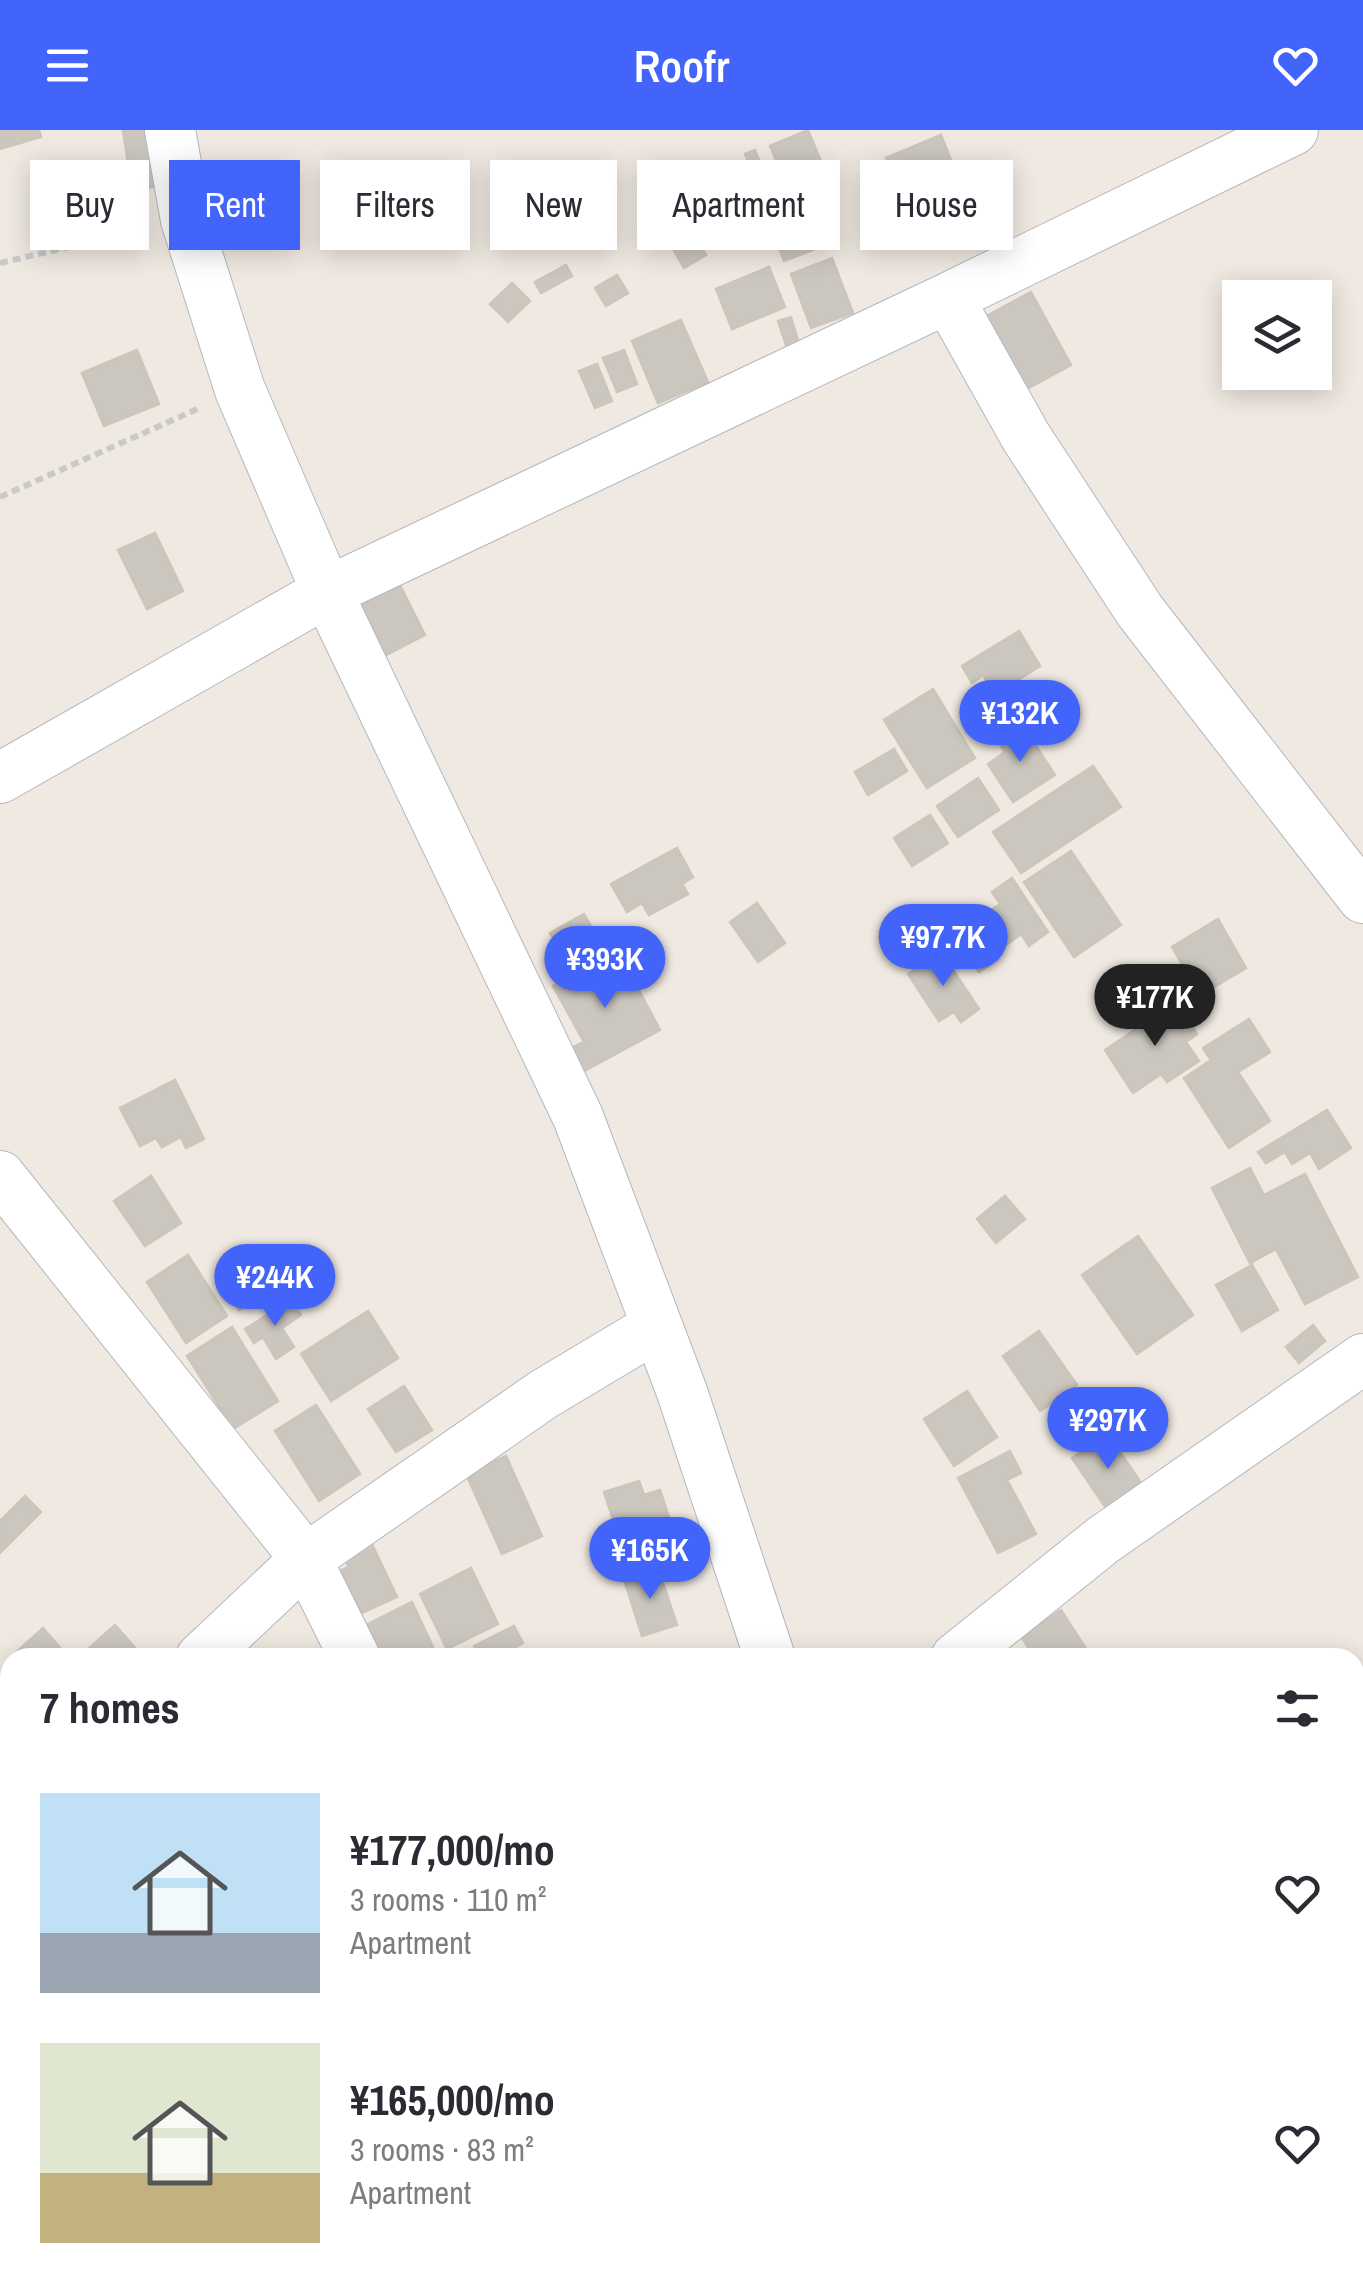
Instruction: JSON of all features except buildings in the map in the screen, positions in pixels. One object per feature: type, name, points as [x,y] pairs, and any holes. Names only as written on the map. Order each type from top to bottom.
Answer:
[{"type":"street","points":[[170,130],[175,160]]},
{"type":"street","points":[[0,778],[326,592],[1293,130]]},
{"type":"street","points":[[196,250],[240,390],[326,592],[578,1117],[682,1392],[767,1648]]},
{"type":"street","points":[[948,298],[1026,437],[1140,610],[1363,898]]},
{"type":"street","points":[[0,1176],[306,1559],[350,1648]]},
{"type":"street","points":[[212,1648],[306,1559],[544,1394],[656,1327]]},
{"type":"street","points":[[968,1648],[1103,1540],[1363,1359]]},
{"type":"path","points":[[0,264],[169,224]]},
{"type":"path","points":[[0,497],[240,390]]}]
